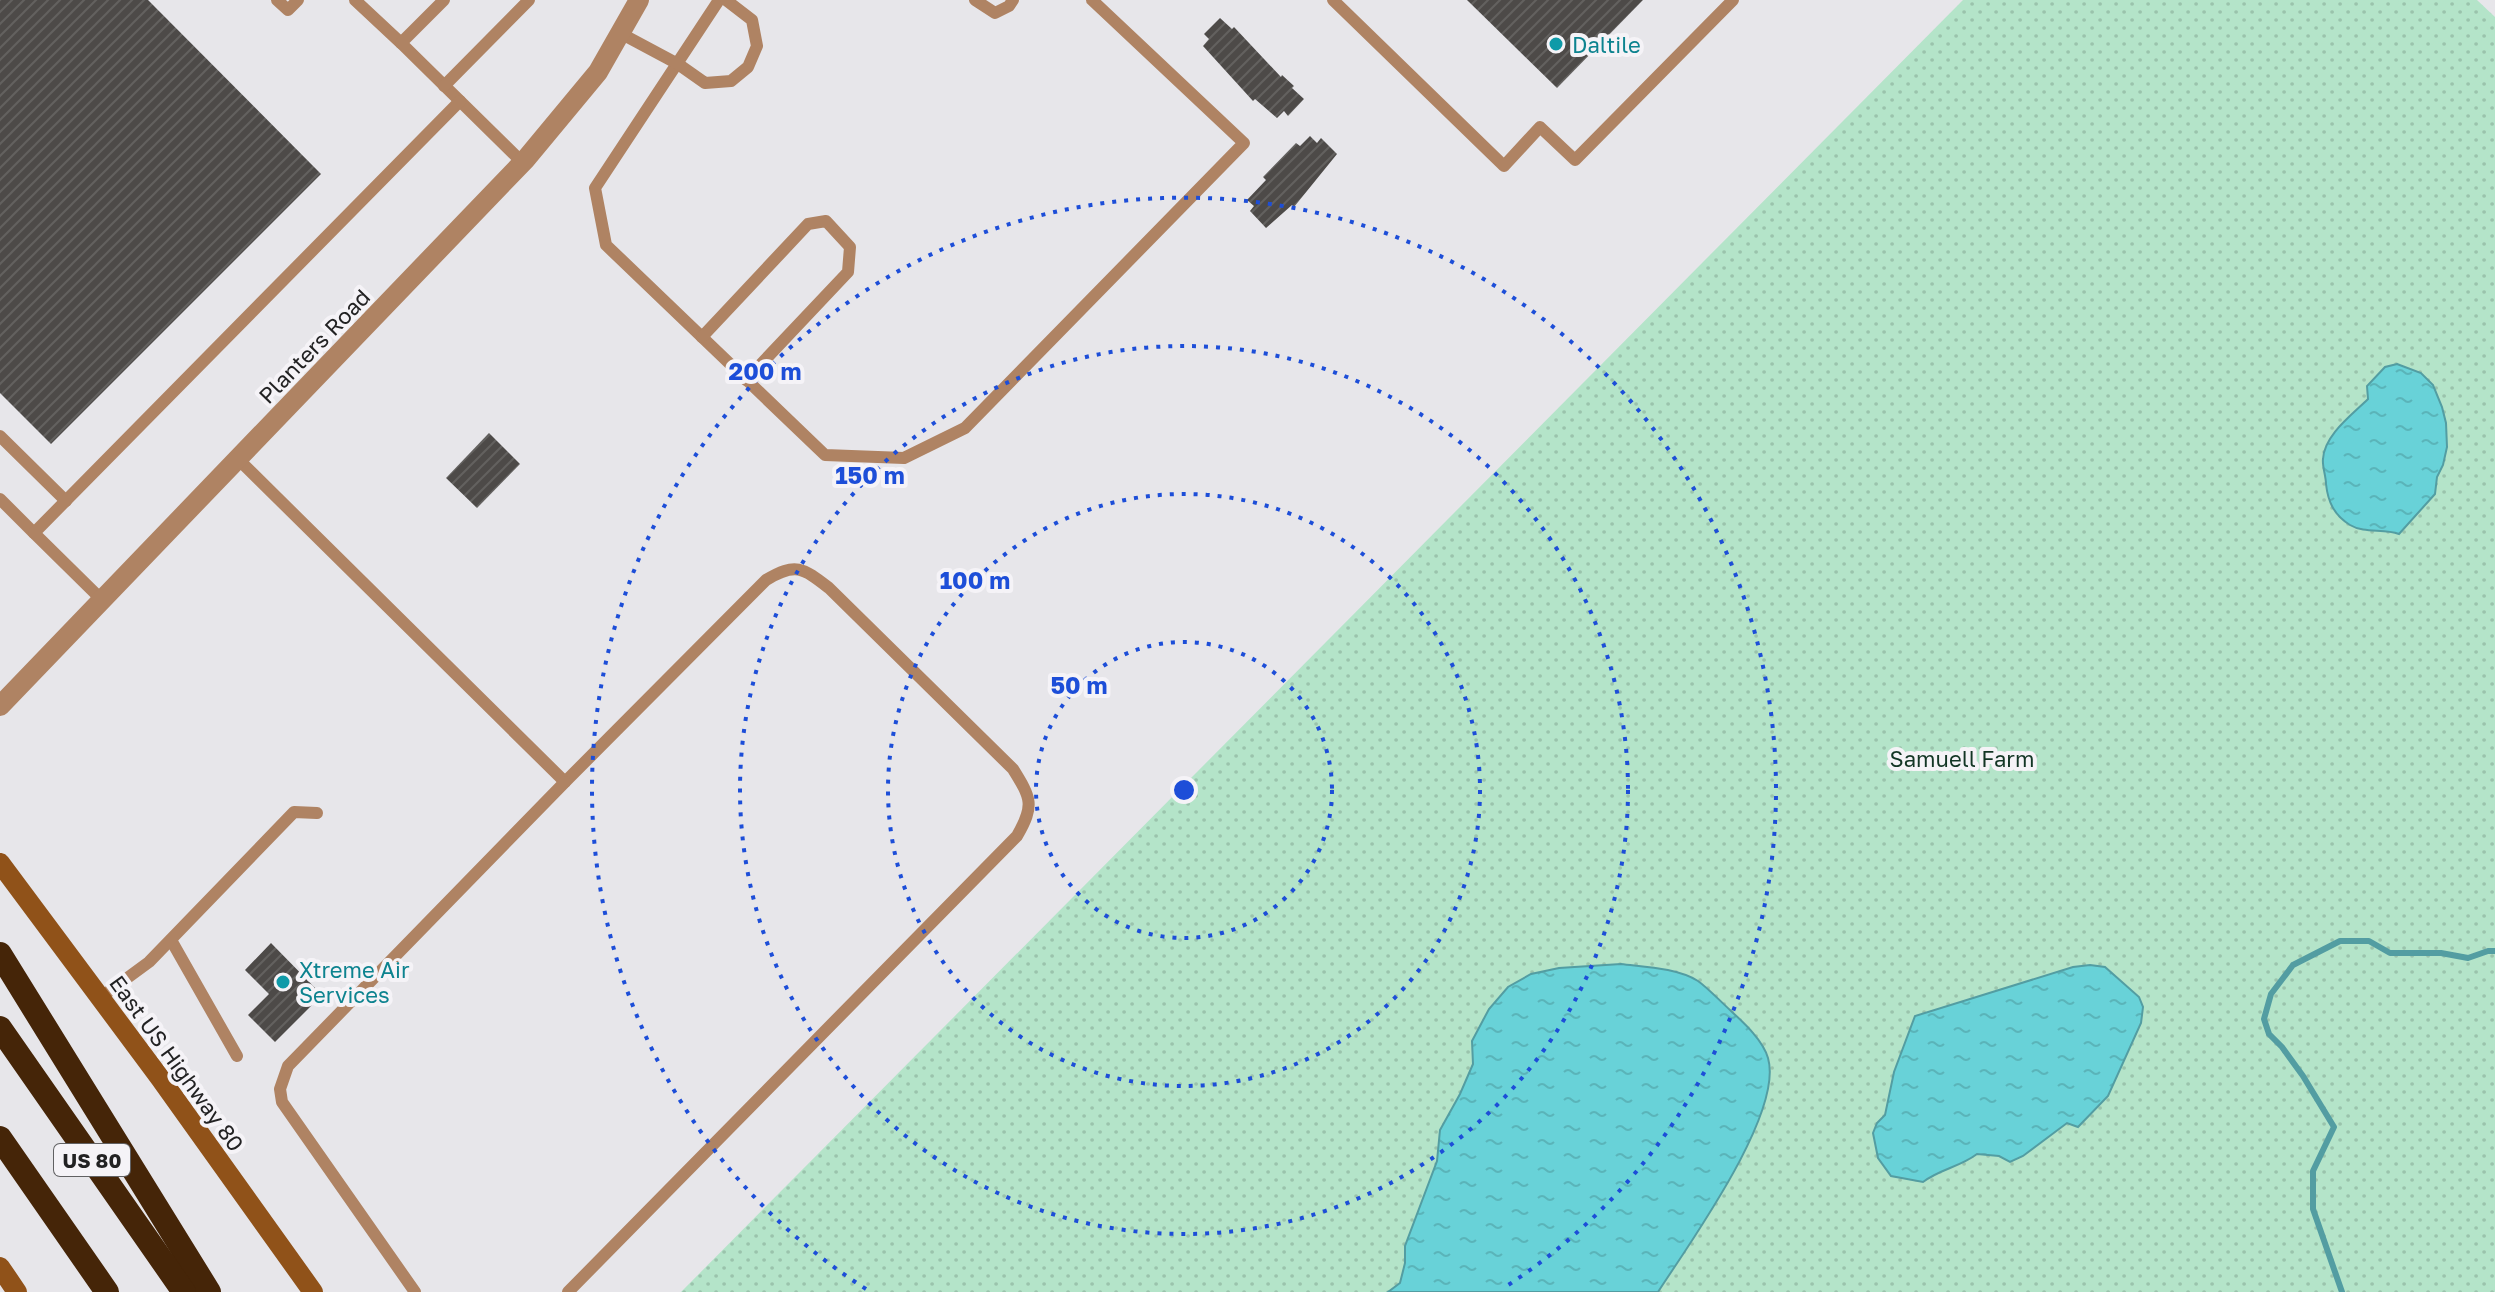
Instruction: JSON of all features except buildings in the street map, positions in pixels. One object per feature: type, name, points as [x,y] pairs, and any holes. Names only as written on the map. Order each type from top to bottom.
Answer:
[{"type":"highway","points":[[0,954],[209,1292]]},
{"type":"highway","name":"US 80","points":[[0,1028],[184,1292]]},
{"type":"highway","name":"US 80","points":[[0,1138],[107,1292]]},
{"type":"main road","name":"East US Highway 80","points":[[0,863],[313,1292]]},
{"type":"main road","points":[[0,1267],[17,1292]]},
{"type":"street","name":"Planters Road","points":[[0,706],[523,163],[598,72],[639,0]]},
{"type":"lane","points":[[277,0],[288,10],[298,0]]},
{"type":"lane","points":[[355,0],[523,163]]},
{"type":"lane","points":[[401,43],[444,0]]},
{"type":"lane","points":[[444,86],[529,0]]},
{"type":"lane","points":[[719,0],[595,188],[606,245],[825,455],[904,458],[965,428],[1244,143],[1092,0]]},
{"type":"lane","points":[[620,33],[678,64],[705,83],[731,81],[748,67],[757,46],[752,20],[726,0]]},
{"type":"lane","points":[[975,0],[995,13],[1009,6],[1013,0]]},
{"type":"lane","points":[[1333,0],[1504,166],[1540,127],[1575,160],[1733,0]]},
{"type":"lane","points":[[34,533],[460,101]]},
{"type":"lane","points":[[702,337],[808,224],[826,221],[850,247],[848,272],[746,380]]},
{"type":"lane","points":[[0,436],[66,501]]},
{"type":"lane","points":[[238,459],[565,782]]},
{"type":"lane","points":[[0,499],[102,600]]},
{"type":"lane","points":[[415,1292],[282,1102],[280,1089],[288,1066],[766,580],[786,568],[807,571],[829,588],[1013,769],[1028,793],[1029,816],[1017,836],[568,1292]]},
{"type":"lane","points":[[100,998],[149,962],[294,812],[317,813]]},
{"type":"lane","points":[[171,940],[237,1056]]},
{"type":"green space","name":"Samuell Farm","points":[[1963,0],[2477,0],[2495,17],[2495,1292],[681,1292]]},
{"type":"water","points":[[2397,364],[2421,373],[2433,385],[2446,423],[2447,447],[2435,494],[2399,534],[2356,528],[2340,517],[2328,497],[2323,462],[2328,442],[2334,433],[2368,399],[2367,386],[2385,367]]},
{"type":"water","points":[[1621,964],[1671,971],[1698,981],[1752,1032],[1768,1058],[1769,1082],[1762,1111],[1748,1144],[1711,1211],[1658,1292],[1388,1292],[1400,1283],[1405,1246],[1437,1161],[1440,1130],[1473,1064],[1472,1041],[1489,1009],[1508,987],[1531,974],[1559,968]]},
{"type":"water","points":[[2073,967],[2105,967],[2139,997],[2143,1007],[2141,1023],[2108,1096],[2078,1127],[2067,1123],[2010,1162],[1999,1156],[1977,1154],[1923,1182],[1891,1176],[1878,1158],[1873,1133],[1885,1115],[1894,1072],[1915,1016]]},
{"type":"waterway","points":[[2342,1292],[2313,1209],[2313,1171],[2334,1127],[2303,1076],[2269,1034],[2264,1019],[2271,994],[2293,965],[2340,941],[2369,941],[2390,953],[2441,953],[2468,958],[2495,951]]},
{"type":"place","name":"Daltile","points":[[1556,44]]},
{"type":"place","name":"Xtreme Air Services","points":[[283,982]]}]
